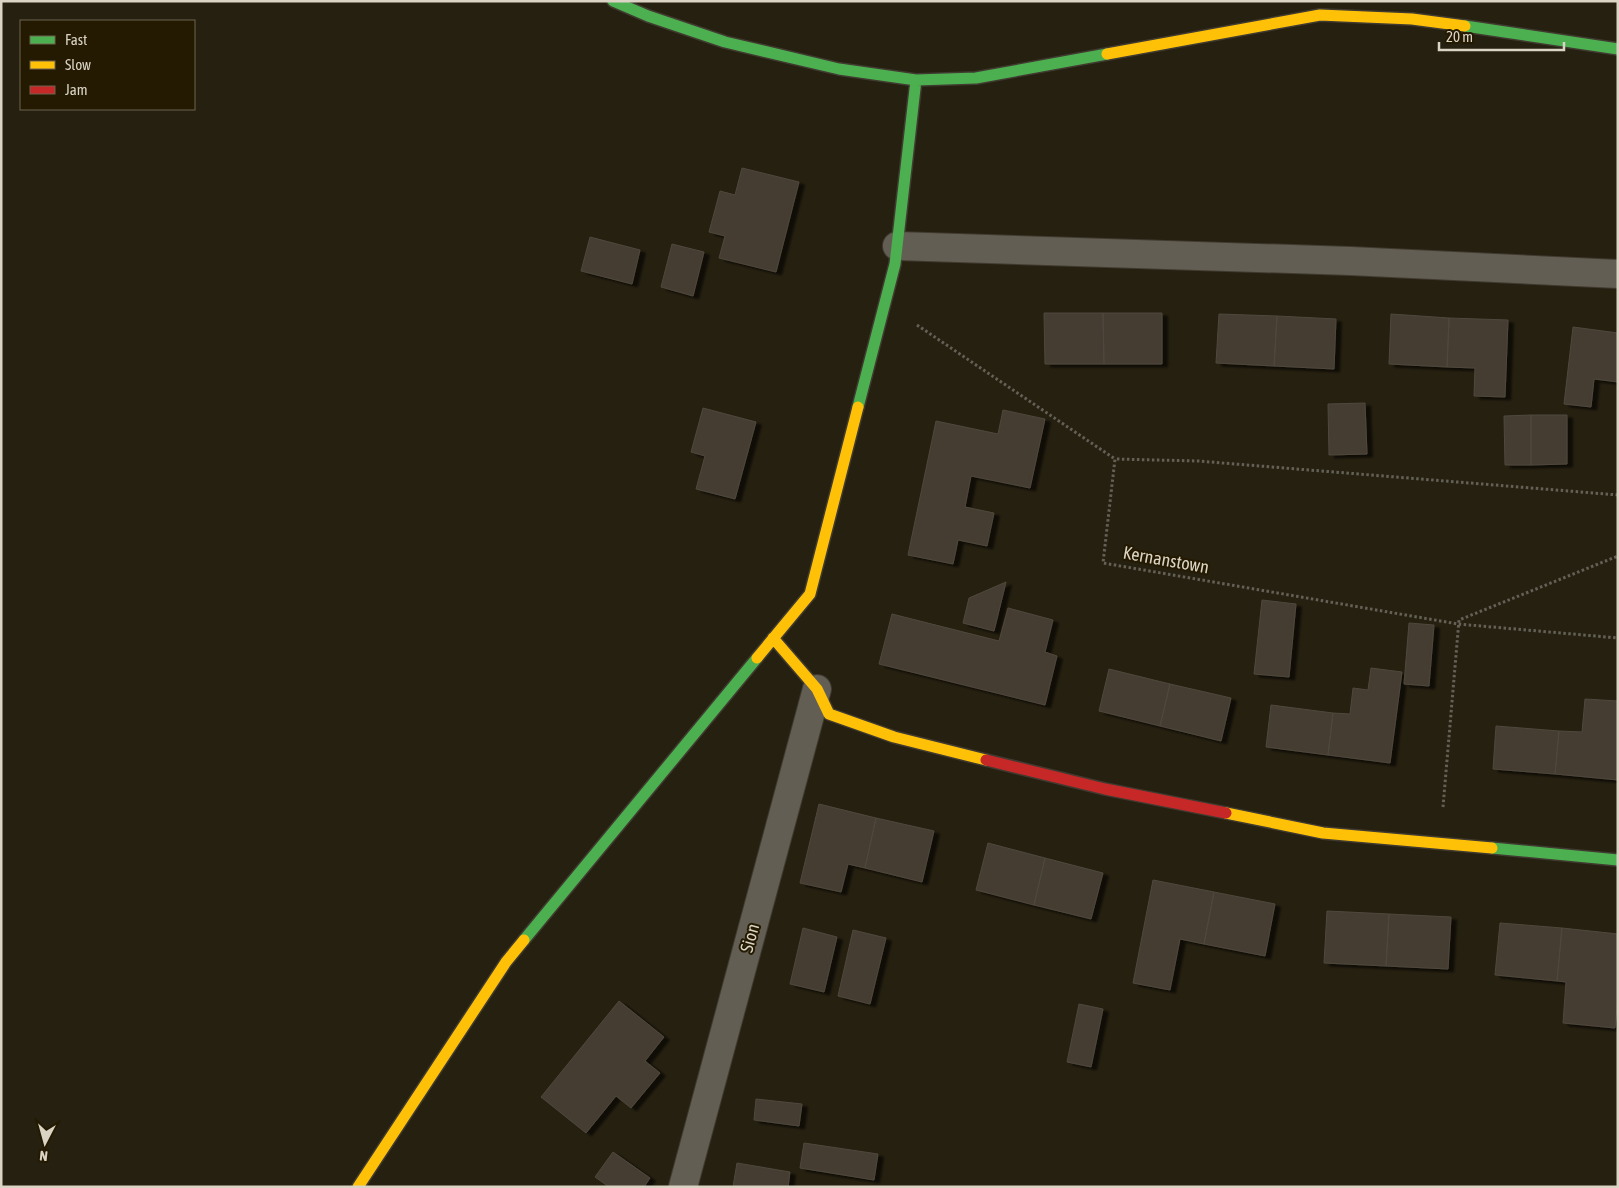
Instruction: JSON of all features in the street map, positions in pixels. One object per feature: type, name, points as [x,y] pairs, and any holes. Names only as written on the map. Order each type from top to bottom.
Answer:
[{"type":"street","points":[[613,1],[648,16],[725,42],[839,69],[916,80],[976,78],[1320,15],[1412,19],[1618,49]]},
{"type":"street","points":[[358,1187],[506,962],[810,594],[896,264],[916,80]]},
{"type":"street","points":[[897,246],[1350,260],[1618,274]]},
{"type":"street","points":[[773,638],[817,689],[830,714],[894,737],[1105,789],[1323,832],[1618,860]]},
{"type":"street","name":"Sion","points":[[683,1187],[817,689]]},
{"type":"path","points":[[885,303],[1115,459],[1198,461],[1618,495]]},
{"type":"path","name":"Kernanstown","points":[[1115,459],[1103,563],[1458,624],[1618,638]]},
{"type":"path","points":[[1440,844],[1459,620],[1618,556]]},
{"type":"building","points":[[742,168],[799,182],[776,272],[719,258],[725,236],[709,232],[720,191],[735,195]]},
{"type":"building","points":[[590,237],[640,250],[632,284],[581,271]]},
{"type":"building","points":[[672,244],[704,252],[693,296],[661,287]]},
{"type":"building","points":[[1044,313],[1103,313],[1104,364],[1045,364]]},
{"type":"building","points":[[1103,313],[1162,313],[1162,364],[1104,364]]},
{"type":"building","points":[[1219,314],[1277,316],[1274,366],[1216,363]]},
{"type":"building","points":[[1391,314],[1449,318],[1447,367],[1389,364]]},
{"type":"building","points":[[1277,316],[1336,319],[1334,369],[1274,366]]},
{"type":"building","points":[[1449,318],[1508,320],[1505,397],[1474,396],[1475,368],[1447,367]]},
{"type":"building","points":[[1573,327],[1618,333],[1618,382],[1594,379],[1591,407],[1564,404]]},
{"type":"building","points":[[1365,403],[1367,454],[1329,455],[1328,404]]},
{"type":"building","points":[[703,408],[756,422],[735,499],[696,489],[705,456],[691,452]]},
{"type":"building","points":[[1003,410],[1045,419],[1030,488],[971,476],[965,507],[994,513],[987,546],[958,540],[953,564],[908,555],[936,421],[998,434]]},
{"type":"building","points":[[1531,415],[1567,415],[1567,464],[1531,465]]},
{"type":"building","points":[[1531,415],[1531,465],[1505,465],[1504,416]]},
{"type":"building","points":[[1006,582],[994,631],[963,623],[969,598]]},
{"type":"building","points":[[1262,600],[1296,604],[1289,677],[1254,674]]},
{"type":"building","points":[[1008,608],[1053,620],[1045,652],[1057,656],[1045,705],[879,664],[892,614],[999,641]]},
{"type":"building","points":[[1409,623],[1434,625],[1429,686],[1404,684]]},
{"type":"building","points":[[1371,668],[1402,672],[1390,763],[1328,755],[1333,713],[1350,714],[1353,688],[1368,690]]},
{"type":"building","points":[[1109,669],[1170,684],[1160,726],[1099,711]]},
{"type":"building","points":[[1170,684],[1231,698],[1221,741],[1160,726]]},
{"type":"building","points":[[1585,699],[1618,701],[1618,780],[1555,774],[1559,731],[1582,732]]},
{"type":"building","points":[[1271,705],[1333,713],[1328,755],[1266,747]]},
{"type":"building","points":[[1496,726],[1559,731],[1555,774],[1493,769]]},
{"type":"building","points":[[819,804],[876,818],[865,868],[848,864],[841,892],[800,883]]},
{"type":"building","points":[[876,818],[934,831],[922,882],[865,868]]},
{"type":"building","points":[[988,843],[1045,858],[1034,905],[976,890]]},
{"type":"building","points":[[1045,858],[1103,873],[1091,919],[1034,905]]},
{"type":"building","points":[[1153,880],[1214,892],[1204,944],[1180,939],[1170,990],[1133,983]]},
{"type":"building","points":[[1214,892],[1275,904],[1265,956],[1204,944]]},
{"type":"building","points":[[1327,911],[1389,914],[1386,966],[1324,963]]},
{"type":"building","points":[[1389,914],[1451,917],[1448,969],[1386,966]]},
{"type":"building","points":[[1500,923],[1562,928],[1557,981],[1495,975]]},
{"type":"building","points":[[803,928],[837,937],[824,992],[790,984]]},
{"type":"building","points":[[1562,928],[1618,934],[1618,996],[1615,1028],[1563,1023],[1566,982],[1557,981]]},
{"type":"building","points":[[853,930],[886,938],[870,1004],[838,996]]},
{"type":"building","points":[[619,1001],[664,1037],[645,1061],[660,1073],[631,1108],[616,1096],[586,1133],[541,1097]]},
{"type":"building","points":[[1079,1004],[1103,1009],[1091,1067],[1067,1062]]},
{"type":"building","points":[[756,1099],[802,1104],[799,1126],[754,1120]]},
{"type":"building","points":[[804,1143],[878,1154],[874,1180],[800,1168]]},
{"type":"building","points":[[613,1152],[650,1178],[644,1187],[609,1187],[595,1177]]},
{"type":"building","points":[[737,1163],[790,1172],[788,1187],[733,1187]]},
{"type":"traffic: fast","points":[[613,1],[648,16],[725,42],[839,69],[916,80],[976,78],[1107,54]]},
{"type":"traffic: fast","points":[[1465,26],[1618,49]]},
{"type":"traffic: fast","points":[[858,407],[895,264],[916,80]]},
{"type":"traffic: fast","points":[[524,940],[757,658]]},
{"type":"traffic: fast","points":[[1492,848],[1618,860]]},
{"type":"traffic: slow","points":[[1107,54],[1320,15],[1412,19],[1465,26]]},
{"type":"traffic: slow","points":[[757,658],[810,594],[858,407]]},
{"type":"traffic: slow","points":[[773,638],[817,689],[829,714],[894,737],[986,760]]},
{"type":"traffic: slow","points":[[1226,813],[1323,833],[1492,848]]},
{"type":"traffic: slow","points":[[358,1187],[506,962],[524,940]]},
{"type":"traffic: jam","points":[[986,760],[1105,789],[1226,813]]}]
